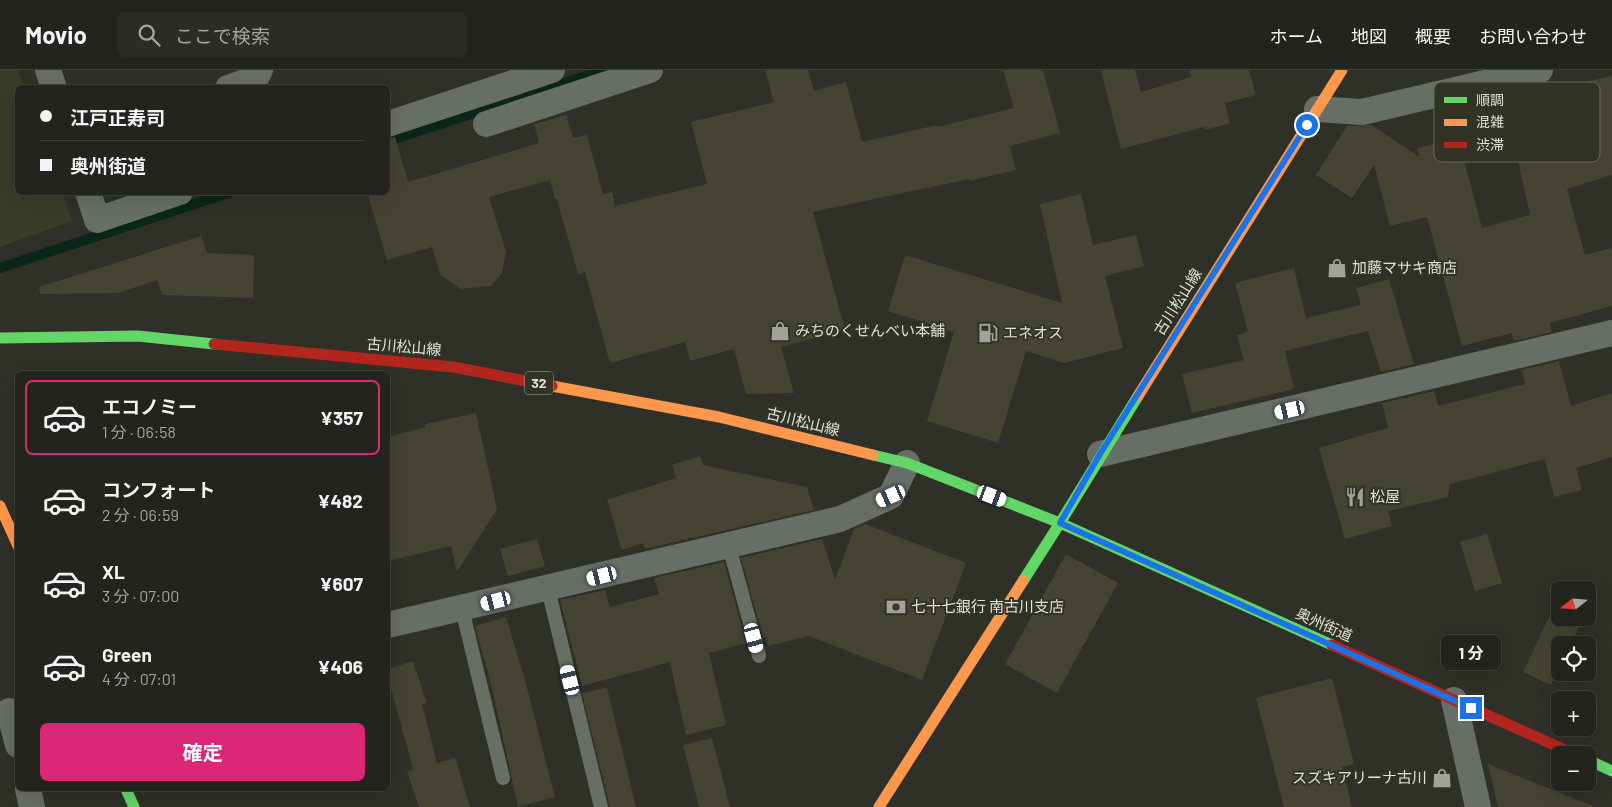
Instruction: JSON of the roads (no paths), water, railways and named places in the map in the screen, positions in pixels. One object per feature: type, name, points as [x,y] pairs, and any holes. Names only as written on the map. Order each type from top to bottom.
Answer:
[{"type":"main road","name":"古川松山線","points":[[0,338],[138,336],[454,366],[719,417],[907,463],[1060,523],[1100,454],[1342,70]]},
{"type":"main road","points":[[0,506],[15,539]]},
{"type":"main road","name":"奥州街道","points":[[1060,523],[1556,746]]},
{"type":"main road","points":[[879,807],[1060,523]]},
{"type":"main road","points":[[1596,764],[1612,771]]},
{"type":"main road","points":[[127,791],[134,807]]},
{"type":"street","points":[[48,70],[53,85]]},
{"type":"street","points":[[236,85],[256,78],[260,70]]},
{"type":"street","points":[[390,123],[552,70]]},
{"type":"street","points":[[486,124],[650,70]]},
{"type":"street","points":[[1489,82],[1540,70]]},
{"type":"street","points":[[1317,109],[1362,112],[1434,95]]},
{"type":"street","points":[[89,195],[97,220],[171,195]]},
{"type":"street","points":[[1100,454],[1612,333]]},
{"type":"street","points":[[390,625],[840,519],[891,496],[907,463]]},
{"type":"street","points":[[1454,700],[1478,807]]},
{"type":"street","points":[[9,711],[15,734]]},
{"type":"street","points":[[28,791],[32,807]]},
{"type":"lane","points":[[729,546],[759,656]]},
{"type":"lane","points":[[548,589],[601,807]]},
{"type":"lane","points":[[462,609],[502,778]]},
{"type":"waterway","points":[[390,140],[604,70]]},
{"type":"waterway","points":[[0,268],[222,195]]},
{"type":"place","name":"加藤マサキ商店","points":[[1337,268]]},
{"type":"place","name":"みちのくせんべい本舗","points":[[780,331]]},
{"type":"place","name":"エネオス","points":[[988,333]]},
{"type":"place","name":"松屋","points":[[1355,497]]},
{"type":"place","name":"七十七銀行 南古川支店","points":[[896,607]]},
{"type":"place","name":"スズキアリーナ古川","points":[[1442,778]]}]
